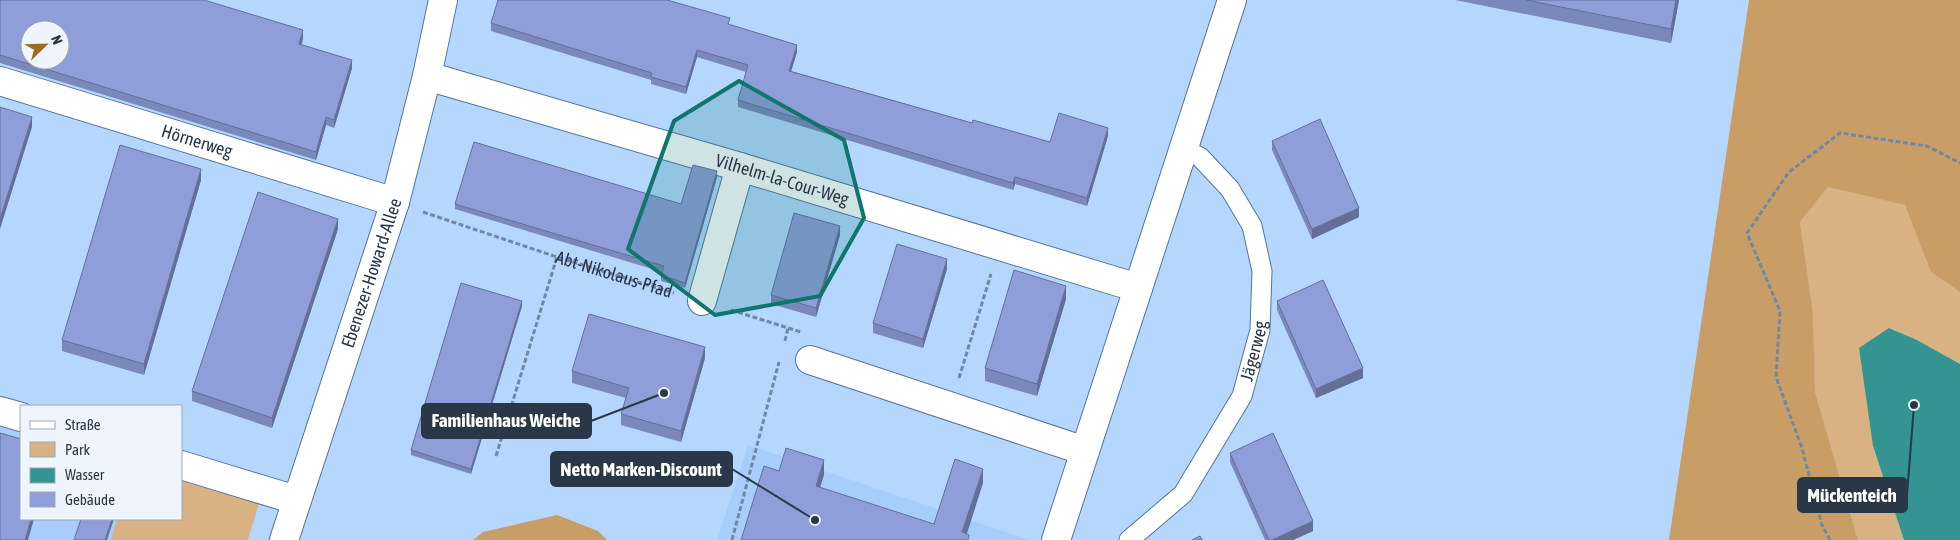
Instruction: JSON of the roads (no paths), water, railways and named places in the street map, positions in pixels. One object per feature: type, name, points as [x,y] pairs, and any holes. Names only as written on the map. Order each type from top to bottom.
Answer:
[{"type":"street","name":"Ebenezer-Howard-Allee","points":[[284,540],[395,202],[427,76],[443,0]]},
{"type":"street","points":[[1056,540],[1232,0]]},
{"type":"street","name":"Vilhelm-la-Cour-Weg","points":[[427,76],[740,167],[1138,288]]},
{"type":"street","name":"Hörnerweg","points":[[0,81],[395,202]]},
{"type":"street","points":[[702,301],[740,167]]},
{"type":"street","points":[[810,360],[1085,452]]},
{"type":"street","points":[[0,411],[20,417]]},
{"type":"street","points":[[182,465],[296,500]]},
{"type":"lane","name":"Jägerweg","points":[[1129,540],[1182,494],[1242,396],[1260,330],[1262,272],[1252,226],[1230,189],[1200,157],[1183,149]]},
{"type":"water","points":[[1889,328],[1917,340],[1960,364],[1960,540],[1904,540],[1873,446],[1859,348]]},
{"type":"place","name":"Familienhaus Weiche","points":[[664,393]]},
{"type":"place","name":"Mückenteich","points":[[1914,405]]},
{"type":"place","name":"Netto Marken-Discount","points":[[815,520]]}]
